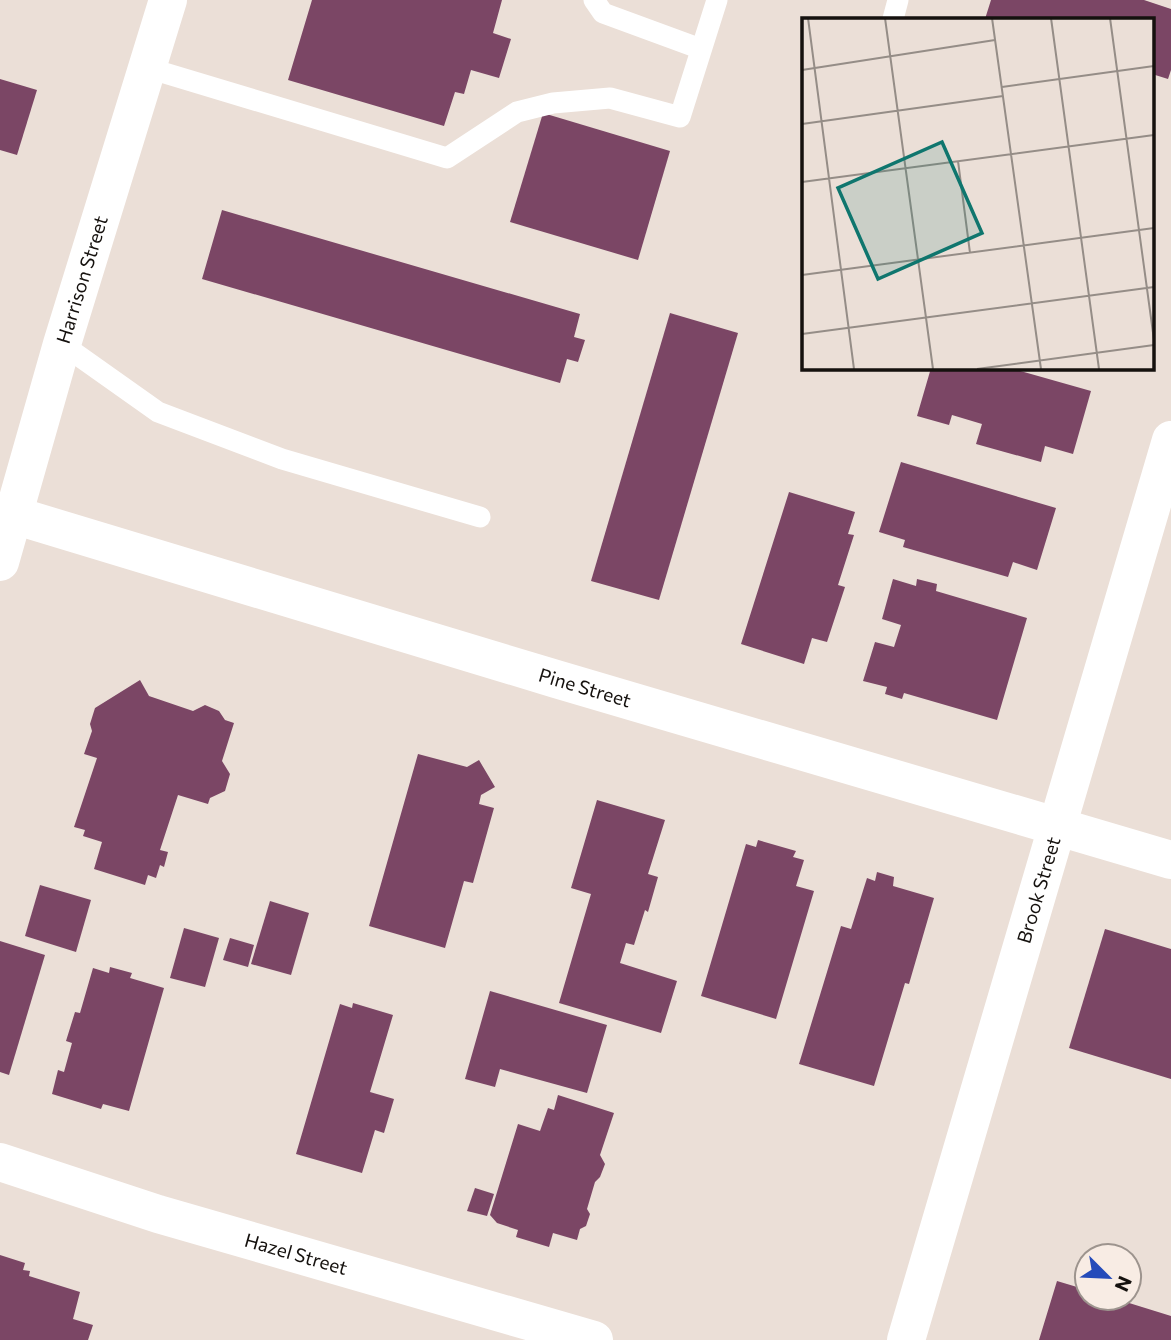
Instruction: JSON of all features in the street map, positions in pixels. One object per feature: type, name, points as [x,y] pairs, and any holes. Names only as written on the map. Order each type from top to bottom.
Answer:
[{"type":"street","name":"Harrison Street","points":[[0,562],[7,513],[168,0]]},
{"type":"street","name":"Brook Street","points":[[906,1340],[1171,440]]},
{"type":"street","name":"Pine Street","points":[[7,513],[556,679],[1171,860]]},
{"type":"street","name":"Hazel Street","points":[[0,1162],[158,1214],[594,1340]]},
{"type":"lane","points":[[594,0],[603,13],[701,49]]},
{"type":"lane","points":[[148,68],[447,158],[517,112],[553,103],[610,97],[680,117],[717,0]]},
{"type":"lane","points":[[893,18],[898,0]]},
{"type":"lane","points":[[62,344],[158,412],[282,459],[480,517]]},
{"type":"building","points":[[312,0],[502,0],[493,33],[511,39],[499,78],[471,70],[464,94],[455,92],[444,126],[288,80]]},
{"type":"building","points":[[991,0],[1144,0],[1171,9],[1171,70],[1168,79],[1154,75],[1154,18],[985,18]]},
{"type":"building","points":[[0,79],[37,90],[17,155],[0,150]]},
{"type":"building","points":[[543,113],[670,151],[638,260],[510,222]]},
{"type":"building","points":[[222,210],[580,314],[574,337],[585,340],[578,362],[567,359],[560,383],[202,279]]},
{"type":"building","points":[[670,313],[738,333],[659,600],[591,581]]},
{"type":"building","points":[[931,369],[1014,369],[1091,391],[1073,454],[1045,446],[1041,462],[976,444],[982,424],[952,415],[949,425],[917,416]]},
{"type":"building","points":[[901,462],[1056,508],[1037,570],[1013,562],[1008,577],[903,547],[905,540],[879,532]]},
{"type":"building","points":[[789,492],[855,512],[848,534],[854,535],[838,585],[845,587],[827,642],[812,638],[804,664],[741,644]]},
{"type":"building","points":[[893,579],[916,586],[917,579],[937,584],[936,591],[1027,618],[997,720],[904,693],[902,699],[885,694],[887,687],[863,681],[875,642],[894,647],[901,625],[882,619]]},
{"type":"building","points":[[140,680],[149,696],[193,711],[205,705],[219,711],[225,720],[234,723],[222,761],[230,774],[225,791],[210,798],[208,804],[178,795],[160,850],[168,852],[164,867],[160,865],[156,878],[148,875],[145,885],[94,869],[102,842],[83,836],[85,830],[74,827],[97,758],[84,754],[92,731],[90,724],[95,708]]},
{"type":"building","points":[[418,754],[467,767],[479,760],[495,787],[481,795],[479,804],[494,808],[473,883],[464,881],[445,948],[369,926]]},
{"type":"building","points":[[597,800],[665,820],[648,874],[658,877],[648,912],[645,910],[634,945],[626,943],[620,963],[677,981],[661,1033],[559,1003],[591,894],[571,888]]},
{"type":"building","points":[[758,840],[796,851],[793,857],[804,860],[796,886],[814,891],[776,1019],[701,996],[746,844],[756,847]]},
{"type":"building","points":[[877,872],[894,877],[893,886],[934,898],[909,984],[905,983],[874,1086],[799,1064],[841,926],[851,929],[867,878],[875,881]]},
{"type":"building","points":[[40,885],[91,900],[76,952],[25,936]]},
{"type":"building","points":[[270,901],[309,913],[291,975],[251,964]]},
{"type":"building","points":[[184,928],[219,938],[205,987],[170,978]]},
{"type":"building","points":[[1105,929],[1171,949],[1171,1079],[1069,1048]]},
{"type":"building","points":[[230,938],[254,945],[248,967],[223,960]]},
{"type":"building","points":[[0,941],[45,955],[9,1075],[0,1072]]},
{"type":"building","points":[[110,967],[132,973],[130,978],[164,988],[129,1111],[103,1104],[101,1109],[52,1094],[58,1070],[64,1072],[72,1043],[66,1041],[75,1012],[80,1013],[93,968],[109,973]]},
{"type":"building","points":[[490,991],[607,1025],[587,1093],[500,1069],[495,1087],[465,1079]]},
{"type":"building","points":[[353,1003],[393,1015],[370,1092],[394,1099],[384,1133],[375,1130],[362,1173],[296,1154],[340,1004],[352,1008]]},
{"type":"building","points":[[558,1095],[614,1113],[600,1155],[605,1164],[595,1182],[587,1209],[590,1214],[586,1226],[580,1229],[577,1240],[553,1233],[549,1247],[516,1237],[518,1230],[497,1223],[490,1215],[518,1124],[540,1131],[548,1108],[554,1110]]},
{"type":"building","points":[[475,1188],[494,1194],[487,1216],[467,1211]]},
{"type":"building","points":[[0,1255],[25,1263],[23,1270],[30,1271],[29,1276],[80,1292],[73,1319],[93,1325],[88,1340],[0,1340]]},
{"type":"building","points":[[1057,1281],[1073,1286],[1073,1312],[1143,1312],[1143,1307],[1171,1316],[1171,1340],[1039,1340]]}]
